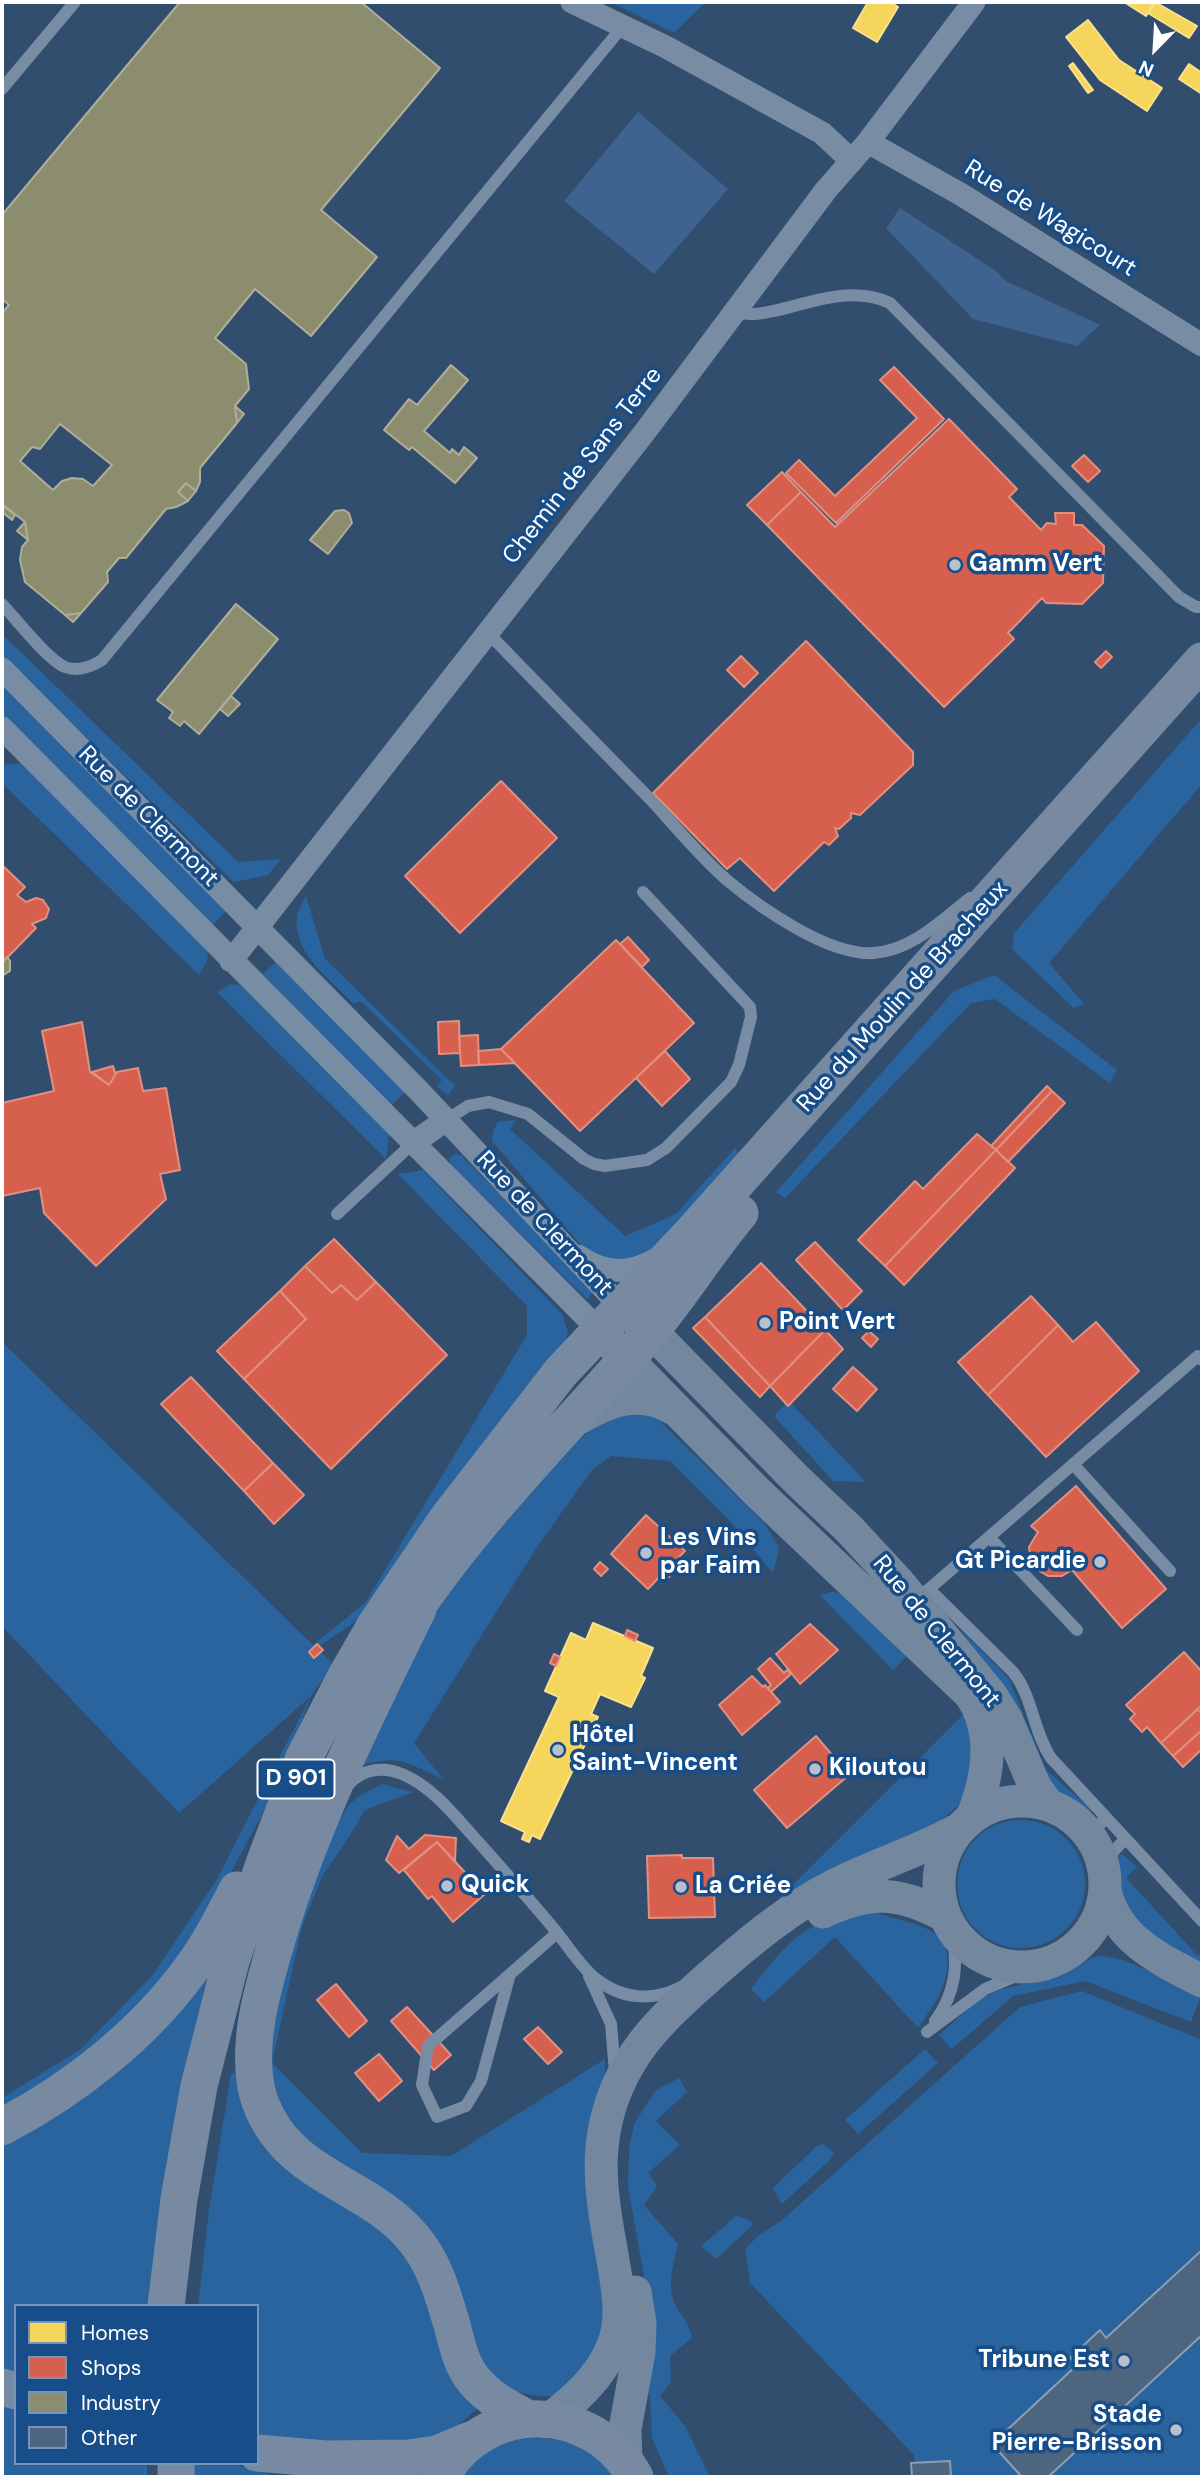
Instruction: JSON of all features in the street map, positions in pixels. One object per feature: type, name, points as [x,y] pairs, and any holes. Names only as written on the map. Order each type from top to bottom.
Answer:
[{"type":"main road","name":"Rue du Moulin de Bracheux","points":[[610,1319],[688,1237],[1202,661]]},
{"type":"main road","name":"Rue du Moulin de Bracheux","points":[[627,1359],[778,1168],[1202,694]]},
{"type":"main road","name":"Rue de Clermont","points":[[610,1319],[651,1331],[782,1465],[828,1535],[975,1702],[986,1727],[988,1754],[981,1795],[967,1822]]},
{"type":"main road","name":"Rue de Clermont","points":[[610,1319],[627,1359],[756,1491],[883,1565],[921,1595],[1006,1719],[1035,1787],[1048,1805]]},
{"type":"main road","name":"D 901","points":[[166,2304],[189,2140],[213,2027],[247,1914],[304,1758],[376,1624],[421,1556],[535,1403],[610,1319]]},
{"type":"main road","name":"D 901","points":[[183,2304],[202,2157],[218,2073],[245,1970],[300,1821],[338,1737],[393,1642],[424,1597],[506,1493],[627,1359]]},
{"type":"main road","points":[[566,1426],[596,1407],[625,1398],[654,1401],[681,1413]]},
{"type":"main road","points":[[424,1597],[344,1761],[293,1886],[264,1985],[255,2039],[254,2080],[264,2112],[282,2140],[295,2153],[316,2169],[380,2207],[415,2239],[438,2280],[459,2351],[469,2373],[490,2396],[539,2419],[586,2430],[605,2442],[630,2470]]},
{"type":"main road","points":[[2,2127],[42,2105],[108,2056],[177,1987],[212,1937],[304,1758]]},
{"type":"main road","points":[[259,2453],[301,2458],[408,2458],[443,2451],[504,2424],[539,2419],[578,2395],[611,2351],[617,2331],[619,2301],[603,2208],[600,2164],[602,2133],[622,2077],[645,2040],[680,2004],[785,1915],[832,1886],[967,1822],[996,1805],[1013,1801],[1048,1805],[1094,1823],[1095,1845],[1112,1914],[1132,1938],[1149,1951],[1196,1977]]},
{"type":"main road","points":[[948,1923],[939,1888],[940,1870],[949,1843],[967,1822]]},
{"type":"main road","points":[[1056,1958],[1093,1928],[1102,1906],[1105,1882]]},
{"type":"main road","points":[[630,2470],[625,2429],[639,2351],[640,2323],[618,2204],[616,2162],[624,2110],[640,2073],[664,2040],[685,2018],[763,1952],[818,1914],[862,1897],[887,1895],[909,1899],[948,1923],[971,1950],[995,1963],[1014,1967],[1056,1958],[1095,1945],[1143,1954],[1196,1977]]},
{"type":"main road","points":[[441,2477],[460,2451],[480,2435]]},
{"type":"main road","points":[[259,2454],[348,2477]]},
{"type":"street","points":[[572,2],[623,26],[822,133],[852,161]]},
{"type":"street","name":"Chemin de Sans Terre","points":[[232,961],[649,426],[827,190],[868,142],[974,2]]},
{"type":"street","name":"Rue de Wagicourt","points":[[868,142],[962,195],[1202,345]]},
{"type":"street","name":"Rue de Clermont","points":[[2,669],[446,1120],[565,1245],[610,1319]]},
{"type":"street","name":"Rue de Clermont","points":[[2,728],[413,1143],[610,1319]]},
{"type":"street","points":[[413,1143],[446,1120]]},
{"type":"street","points":[[565,1245],[578,1257],[595,1265],[629,1270],[648,1264],[688,1237]]},
{"type":"lane","points":[[2,89],[75,2]]},
{"type":"lane","points":[[2,604],[51,656],[64,666],[86,668],[102,660],[623,26]]},
{"type":"lane","points":[[735,311],[742,314],[759,314],[854,294],[890,303],[1179,597],[1196,607],[1202,607]]},
{"type":"lane","points":[[487,632],[728,881],[793,927],[833,947],[877,953],[903,945],[930,930],[1041,842]]},
{"type":"lane","points":[[446,1120],[476,1104],[489,1102],[534,1118],[589,1163],[605,1166],[629,1163],[647,1160],[661,1152],[731,1083],[739,1065],[751,1017],[750,1007],[643,892]]},
{"type":"lane","points":[[337,1214],[413,1143]]},
{"type":"lane","points":[[1202,1360],[1198,1356],[921,1595],[1013,1672],[1024,1688],[1044,1747],[1094,1823],[1125,1839],[1202,1921]]},
{"type":"lane","points":[[1073,1464],[1170,1572]]},
{"type":"lane","points":[[989,1537],[1077,1630]]},
{"type":"lane","points":[[293,1886],[334,1806],[343,1791],[359,1775],[376,1770],[399,1772],[435,1795],[557,1933],[586,1970],[607,2013],[613,2034],[615,2071],[610,2107]]},
{"type":"lane","points":[[1105,1882],[1110,1855],[1125,1839]]},
{"type":"lane","points":[[948,1923],[956,1954],[953,1985],[943,2009],[927,2032],[985,1989],[1056,1958]]},
{"type":"lane","points":[[510,1974],[481,2081],[466,2106],[437,2117],[422,2085],[428,2046],[510,1974],[557,1933]]},
{"type":"lane","points":[[586,1970],[623,1993],[643,1998],[653,1997],[684,1984],[749,1943]]},
{"type":"shaded area","points":[[610,2],[706,2],[674,33]]},
{"type":"shaded area","points":[[638,112],[728,189],[654,274],[564,201]]},
{"type":"shaded area","points":[[900,208],[996,271],[1006,281],[1100,325],[1077,346],[973,319],[886,228]]},
{"type":"shaded area","points":[[2,634],[238,862],[281,859],[268,875],[234,882],[2,656]]},
{"type":"shaded area","points":[[2,683],[228,909],[212,926],[2,716]]},
{"type":"shaded area","points":[[1202,718],[1202,784],[1049,963],[1084,1004],[1074,1008],[1012,949],[1014,933]]},
{"type":"shaded area","points":[[21,763],[207,950],[208,959],[199,975],[2,783],[2,765]]},
{"type":"shaded area","points":[[306,896],[325,959],[455,1086],[448,1095],[437,1086],[442,1080],[362,1002],[353,1003],[307,954],[297,929],[298,913]]},
{"type":"shaded area","points":[[279,959],[406,1091],[391,1106],[263,974]]},
{"type":"shaded area","points":[[994,975],[1117,1070],[1110,1083],[995,999],[971,1003],[785,1198],[776,1192],[954,991]]},
{"type":"shaded area","points":[[231,984],[240,985],[389,1134],[386,1159],[217,992]]},
{"type":"shaded area","points":[[516,1120],[510,1129],[625,1236],[676,1214],[735,1148],[739,1153],[667,1239],[629,1262],[586,1251],[492,1141],[498,1122]]},
{"type":"shaded area","points":[[455,1154],[461,1155],[595,1290],[587,1299],[451,1165],[449,1158]]},
{"type":"shaded area","points":[[423,1170],[562,1314],[568,1333],[558,1361],[369,1612],[317,1648],[334,1665],[312,1694],[277,1787],[179,1968],[122,2035],[2,2112],[2,2098],[81,2049],[153,1975],[216,1881],[311,1696],[179,1813],[2,1626],[2,1342],[313,1645],[365,1603],[527,1335],[527,1306],[398,1174]]},
{"type":"shaded area","points":[[789,1401],[866,1482],[833,1481],[774,1416]]},
{"type":"shaded area","points":[[625,1406],[659,1420],[765,1524],[779,1548],[773,1573],[731,1522],[670,1461],[611,1456],[592,1470],[539,1544],[414,1743],[443,1779],[420,1768],[393,1760],[358,1766],[437,1602],[548,1467],[615,1409]]},
{"type":"shaded area","points":[[832,1592],[848,1595],[907,1656],[893,1670],[820,1595]]},
{"type":"shaded area","points":[[961,1630],[1009,1679],[1046,1770],[1092,1810],[1089,1815],[1060,1796]]},
{"type":"shaded area","points":[[974,1704],[971,1780],[957,1807],[929,1830],[775,1903]]},
{"type":"shaded area","points":[[382,1784],[413,1792],[365,1810],[322,1876],[301,1930],[272,2063],[362,2153],[451,2156],[605,2059],[607,2271],[603,2341],[559,2396],[538,2396],[512,2391],[492,2377],[475,2356],[449,2272],[316,2156],[267,2091],[284,1934],[312,1864],[349,1805],[359,1796]]},
{"type":"shaded area","points":[[1021,1820],[1045,1825],[1066,1839],[1080,1860],[1085,1884],[1080,1908],[1066,1929],[1045,1943],[1021,1948],[997,1943],[976,1929],[962,1908],[957,1884],[962,1860],[976,1839],[997,1825]]},
{"type":"shaded area","points":[[1122,1854],[1137,1867],[1126,1878],[1198,1956],[1202,1952],[1202,1965],[1134,1929],[1116,1895],[1115,1855]]},
{"type":"shaded area","points":[[876,1913],[927,1929],[939,1936],[944,1944],[948,1965],[944,1984],[918,2028],[835,1937],[764,2002],[751,1989],[786,1947],[807,1930],[838,1917]]},
{"type":"shaded area","points":[[1094,1957],[1123,1960],[1202,1993],[1191,2022],[1085,1981],[1013,1996],[952,2049],[939,2035],[979,1999],[1001,1989],[1061,1976]]},
{"type":"shaded area","points":[[201,1968],[212,1975],[152,2304],[14,2304],[14,2373],[2,2370],[2,2136]]},
{"type":"shaded area","points":[[1082,1991],[1202,2040],[1202,2477],[916,2477],[914,2455],[750,2283],[745,2249],[759,2235],[781,2221],[1020,2007]]},
{"type":"shaded area","points":[[925,2049],[938,2063],[858,2134],[845,2120]]},
{"type":"shaded area","points":[[244,2066],[253,2112],[399,2237],[485,2402],[436,2444],[285,2444],[259,2434],[259,2304],[198,2304],[209,2210],[231,2075]]},
{"type":"shaded area","points":[[679,2078],[687,2092],[656,2121],[680,2145],[648,2173],[657,2186],[644,2205],[678,2244],[672,2273],[672,2295],[692,2338],[670,2356],[671,2382],[660,2396],[685,2426],[710,2477],[669,2477],[652,2438],[650,2397],[647,2389],[652,2320],[628,2187],[629,2150],[634,2124],[656,2090]]},
{"type":"shaded area","points":[[823,2144],[834,2152],[830,2160],[782,2204],[773,2188],[817,2146]]},
{"type":"shaded area","points":[[736,2216],[754,2224],[716,2259],[701,2246]]},
{"type":"shaded area","points":[[2,2403],[14,2406],[14,2465],[147,2465],[147,2477],[2,2475]]},
{"type":"shaded area","points":[[522,2436],[574,2444],[593,2456],[615,2477],[459,2477],[482,2453]]},
{"type":"shaded area","points":[[189,2465],[236,2465],[279,2477],[190,2477]]},
{"type":"building: Homes","points":[[868,2],[890,2],[898,7],[877,42],[853,28]]},
{"type":"building: Homes","points":[[1124,2],[1155,2],[1146,16]]},
{"type":"building: Homes","points":[[1155,2],[1197,26],[1189,38],[1148,13]]},
{"type":"building: Homes","points":[[1088,20],[1119,60],[1162,88],[1147,111],[1100,80],[1066,37]]},
{"type":"building: Homes","points":[[1073,63],[1093,90],[1088,93],[1069,66]]},
{"type":"building: Homes","points":[[1189,64],[1202,73],[1202,94],[1179,79]]},
{"type":"building: Homes","points":[[593,1623],[653,1648],[641,1676],[645,1678],[631,1707],[600,1694],[591,1714],[598,1717],[540,1839],[532,1835],[529,1842],[522,1839],[525,1832],[501,1821],[559,1697],[545,1691],[571,1633],[586,1640]]},
{"type":"building: Shops","points":[[894,367],[944,419],[836,523],[786,473],[799,460],[835,496],[917,418],[880,380]]},
{"type":"building: Shops","name":"Gamm Vert","points":[[949,419],[1017,489],[1009,497],[1041,530],[1047,523],[1056,524],[1055,513],[1074,513],[1074,525],[1082,525],[1104,546],[1103,583],[1082,604],[1046,603],[1042,598],[1008,633],[1014,639],[944,707],[767,525],[801,492],[835,527]]},
{"type":"building: Shops","points":[[1084,455],[1100,471],[1088,482],[1072,466]]},
{"type":"building: Shops","points":[[782,472],[801,492],[767,525],[747,505]]},
{"type":"building: Shops","points":[[806,641],[913,752],[913,765],[860,815],[851,813],[851,818],[839,829],[835,828],[838,836],[829,845],[824,842],[774,891],[740,858],[727,869],[653,793]]},
{"type":"building: Shops","points":[[1106,651],[1112,657],[1101,668],[1095,662]]},
{"type":"building: Shops","points":[[741,656],[758,673],[744,687],[727,670]]},
{"type":"building: Shops","points":[[501,781],[557,838],[460,933],[405,876]]},
{"type":"building: Shops","points":[[2,865],[25,887],[17,895],[26,902],[36,898],[43,900],[49,909],[46,918],[32,924],[36,928],[2,963]]},
{"type":"building: Shops","points":[[628,937],[649,960],[642,967],[620,944]]},
{"type":"building: Shops","points":[[616,940],[694,1023],[580,1131],[501,1049]]},
{"type":"building: Shops","points":[[459,1021],[460,1053],[439,1054],[438,1022]]},
{"type":"building: Shops","points":[[82,1022],[90,1072],[109,1085],[117,1072],[138,1068],[143,1091],[166,1088],[180,1170],[160,1174],[166,1199],[96,1266],[44,1213],[40,1188],[2,1196],[2,1103],[54,1091],[42,1031]]},
{"type":"building: Shops","points":[[478,1035],[479,1065],[461,1066],[459,1036]]},
{"type":"building: Shops","points":[[501,1049],[515,1063],[479,1065],[478,1051]]},
{"type":"building: Shops","points":[[665,1051],[690,1079],[662,1106],[636,1078]]},
{"type":"building: Shops","points":[[113,1066],[115,1073],[117,1072],[109,1085],[92,1072]]},
{"type":"building: Shops","points":[[1047,1086],[1052,1091],[996,1150],[991,1146]]},
{"type":"building: Shops","points":[[1052,1091],[1065,1103],[1008,1162],[996,1150]]},
{"type":"building: Shops","points":[[977,1134],[996,1150],[885,1266],[858,1240],[915,1181],[923,1189]]},
{"type":"building: Shops","points":[[996,1150],[1015,1168],[904,1285],[885,1266]]},
{"type":"building: Shops","points":[[334,1239],[376,1282],[357,1300],[341,1285],[332,1293],[305,1266]]},
{"type":"building: Shops","points":[[815,1242],[862,1291],[843,1310],[796,1260]]},
{"type":"building: Shops","name":"Point Vert","points":[[761,1263],[825,1330],[770,1386],[705,1317]]},
{"type":"building: Shops","points":[[305,1266],[332,1293],[341,1285],[357,1300],[376,1282],[447,1355],[331,1469],[244,1379],[306,1319],[280,1291]]},
{"type":"building: Shops","points":[[280,1291],[306,1319],[244,1379],[217,1351]]},
{"type":"building: Shops","points":[[1031,1296],[1058,1325],[988,1395],[958,1362]]},
{"type":"building: Shops","points":[[705,1317],[770,1386],[760,1397],[693,1328]]},
{"type":"building: Shops","points":[[1096,1322],[1139,1371],[1046,1457],[988,1395],[1058,1325],[1073,1342]]},
{"type":"building: Shops","points":[[825,1330],[843,1349],[788,1406],[770,1386]]},
{"type":"building: Shops","points":[[869,1331],[878,1339],[871,1347],[862,1338]]},
{"type":"building: Shops","points":[[853,1367],[877,1389],[857,1411],[833,1389]]},
{"type":"building: Shops","points":[[191,1377],[273,1463],[244,1491],[161,1404]]},
{"type":"building: Shops","points":[[273,1463],[304,1495],[274,1524],[244,1491]]},
{"type":"building: Shops","points":[[1076,1486],[1166,1589],[1122,1628],[1072,1570],[1062,1576],[1048,1576],[1036,1569],[1031,1560],[1029,1547],[1038,1532],[1031,1526]]},
{"type":"building: Shops","points":[[646,1515],[685,1551],[670,1566],[674,1571],[669,1577],[664,1572],[648,1589],[611,1554]]},
{"type":"building: Shops","points":[[600,1562],[608,1569],[601,1576],[594,1569]]},
{"type":"building: Shops","points":[[810,1624],[838,1650],[800,1684],[776,1654]]},
{"type":"building: Shops","points":[[627,1630],[638,1635],[635,1641],[625,1636]]},
{"type":"building: Shops","points":[[317,1644],[323,1650],[314,1658],[309,1652]]},
{"type":"building: Shops","points":[[1184,1652],[1202,1672],[1202,1705],[1161,1743],[1147,1727],[1142,1732],[1130,1719],[1135,1714],[1126,1705]]},
{"type":"building: Shops","points":[[554,1654],[560,1657],[556,1666],[550,1663]]},
{"type":"building: Shops","points":[[770,1658],[784,1673],[787,1670],[791,1674],[771,1692],[768,1688],[771,1685],[758,1669]]},
{"type":"building: Shops","points":[[752,1676],[763,1687],[765,1685],[780,1702],[742,1735],[719,1705]]},
{"type":"building: Shops","points":[[1198,1709],[1202,1714],[1202,1730],[1173,1756],[1161,1743]]},
{"type":"building: Shops","points":[[1202,1730],[1202,1749],[1183,1767],[1173,1756]]},
{"type":"building: Shops","points":[[816,1736],[849,1775],[787,1828],[754,1790]]},
{"type":"building: Shops","points":[[425,1835],[456,1838],[455,1862],[437,1842],[399,1873],[386,1860],[397,1836],[409,1849]]},
{"type":"building: Shops","name":"Quick","points":[[437,1842],[485,1894],[453,1922],[432,1896],[428,1899],[404,1870]]},
{"type":"building: Shops","name":"La Criée","points":[[682,1855],[682,1858],[713,1858],[715,1917],[649,1918],[647,1856]]},
{"type":"building: Shops","points":[[469,1877],[486,1878],[485,1895],[485,1894]]},
{"type":"building: Shops","points":[[336,1984],[367,2021],[349,2037],[317,2000]]},
{"type":"building: Shops","points":[[407,2007],[451,2055],[434,2070],[391,2021]]},
{"type":"building: Shops","points":[[538,2027],[562,2052],[548,2064],[524,2039]]},
{"type":"building: Shops","points":[[379,2054],[402,2081],[379,2101],[355,2073]]},
{"type":"building: Industry","points":[[180,2],[361,2],[440,68],[321,210],[377,257],[311,336],[255,289],[215,338],[246,364],[249,389],[235,406],[237,423],[200,468],[200,482],[196,491],[186,483],[178,492],[188,501],[166,509],[126,558],[119,558],[107,572],[108,582],[81,613],[65,615],[25,582],[20,560],[22,547],[28,540],[25,522],[2,504],[2,313],[9,305],[2,299],[2,215]],"holes":[[[60,424],[112,465],[93,486],[83,479],[72,478],[62,481],[53,490],[20,461],[32,447],[40,449]]]},
{"type":"building: Industry","points":[[451,365],[468,380],[424,431],[450,453],[452,449],[459,455],[464,447],[477,458],[455,483],[412,447],[409,450],[384,430],[409,399],[417,405]]},
{"type":"building: Industry","points":[[235,406],[244,414],[237,423]]},
{"type":"building: Industry","points":[[186,483],[196,491],[188,501],[178,492]]},
{"type":"building: Industry","points":[[5,507],[15,515],[12,520],[2,512]]},
{"type":"building: Industry","points":[[344,510],[349,513],[352,523],[328,554],[310,540],[335,511]]},
{"type":"building: Industry","points":[[25,522],[28,540],[17,531]]},
{"type":"building: Industry","points":[[236,604],[278,639],[199,734],[184,721],[180,726],[169,718],[173,712],[157,700]]},
{"type":"building: Industry","points":[[81,613],[73,622],[65,615]]},
{"type":"building: Industry","points":[[231,696],[240,704],[228,716],[220,709]]},
{"type":"building: Industry","points":[[7,957],[10,971],[2,976],[2,963]]},
{"type":"building: Other","name":"Tribune Est","points":[[1202,2250],[1202,2335],[1048,2477],[1022,2477],[992,2444],[1077,2365],[1070,2358],[1100,2330],[1106,2338]]},
{"type":"building: Other","points":[[950,2461],[951,2477],[912,2477],[911,2463]]},
{"type":"place","name":"Gamm Vert","points":[[955,565]]},
{"type":"place","name":"Point Vert","points":[[765,1323]]},
{"type":"place","name":"Les Vins par Faim","points":[[646,1553]]},
{"type":"place","name":"Gt Picardie","points":[[1100,1562]]},
{"type":"place","name":"Hôtel Saint-Vincent","points":[[558,1750]]},
{"type":"place","name":"Kiloutou","points":[[815,1769]]},
{"type":"place","name":"Quick","points":[[447,1886]]},
{"type":"place","name":"La Criée","points":[[681,1887]]},
{"type":"place","name":"Tribune Est","points":[[1124,2361]]},
{"type":"place","name":"Stade Pierre-Brisson","points":[[1176,2430]]}]
